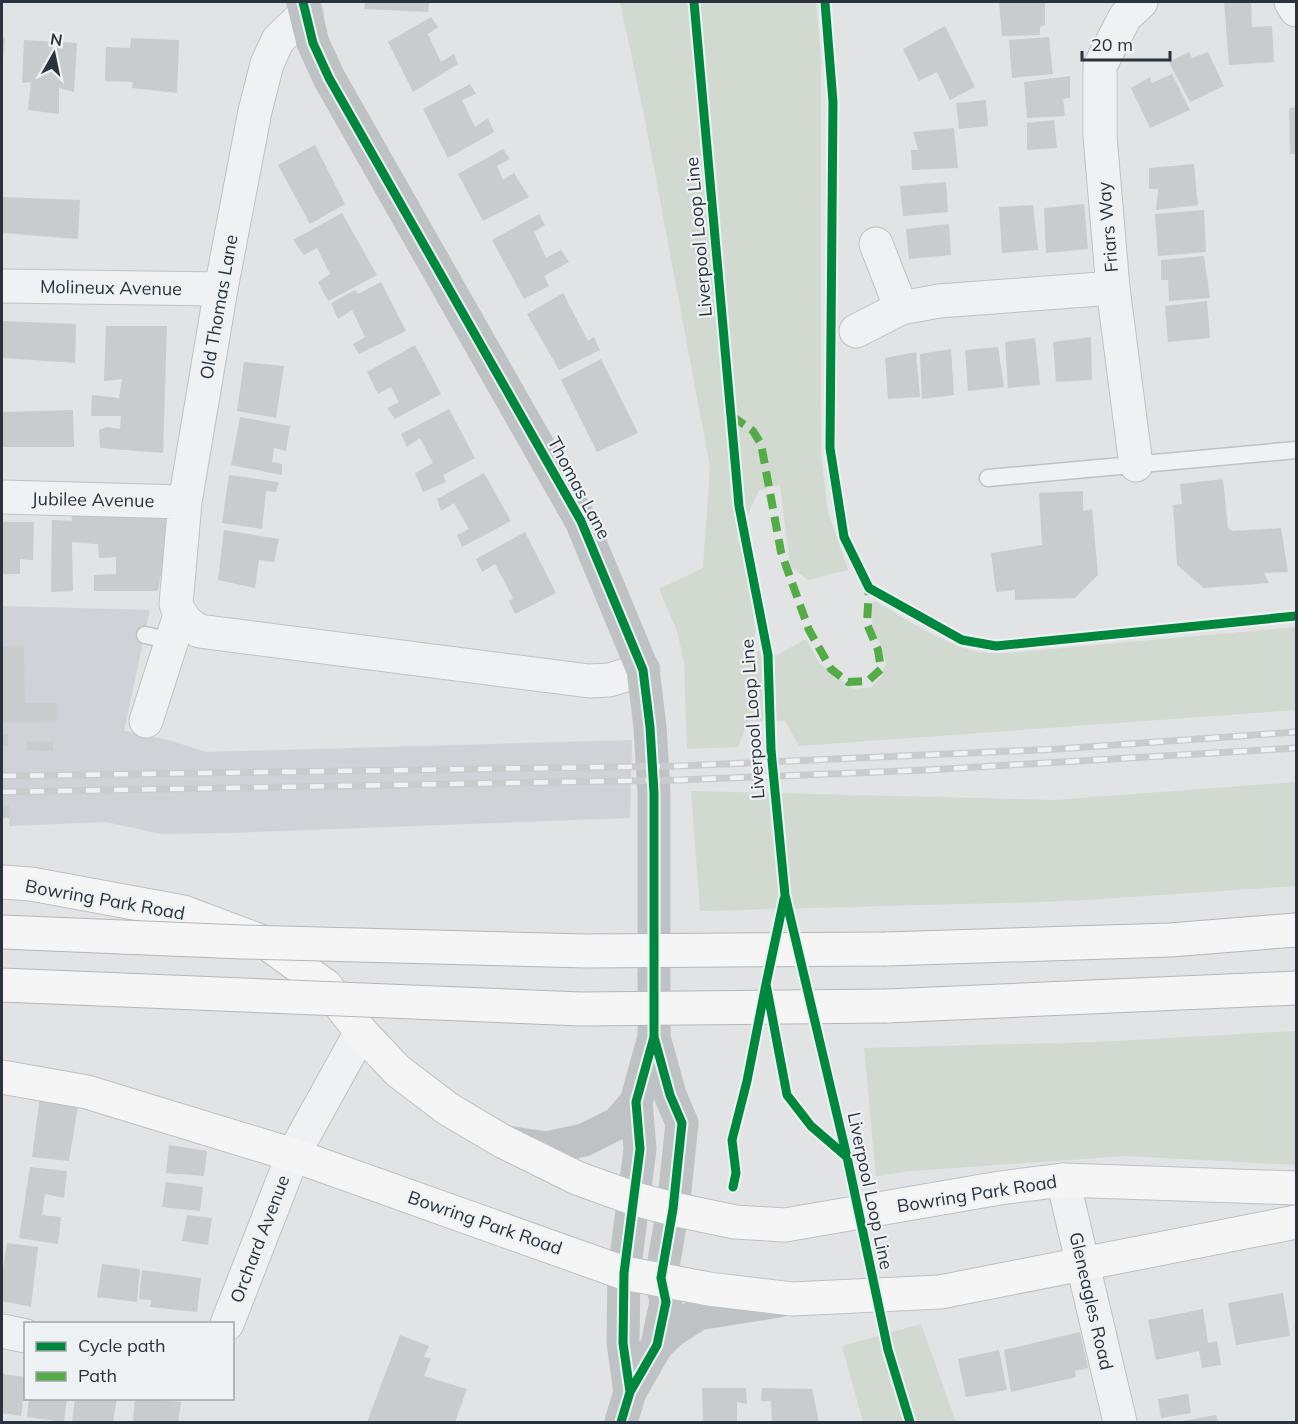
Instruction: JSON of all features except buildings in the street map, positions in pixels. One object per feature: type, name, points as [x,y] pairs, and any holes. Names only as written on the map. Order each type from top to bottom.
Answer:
[{"type":"main road","name":"Bowring Park Road","points":[[2,882],[32,884],[183,912],[268,944],[326,986],[361,1032],[398,1071],[448,1109],[504,1142],[598,1187],[673,1209],[735,1222],[784,1225],[902,1207],[1000,1188],[1063,1180],[1296,1188]]},
{"type":"main road","points":[[2,932],[253,942],[586,951],[886,949],[1170,940],[1296,930]]},
{"type":"main road","points":[[2,985],[581,1009],[887,1006],[1296,988]]},
{"type":"main road","name":"Bowring Park Road","points":[[2,1077],[87,1092],[293,1155],[624,1273],[709,1288],[792,1299],[940,1292],[1296,1222]]},
{"type":"street","name":"Friars Way","points":[[1136,465],[1113,288],[1100,136],[1100,66],[1125,17],[1141,2]]},
{"type":"street","points":[[1291,2],[1296,10]]},
{"type":"street","name":"Old Thomas Lane","points":[[146,721],[166,630],[176,604],[185,502],[221,289],[255,111],[267,64],[278,40],[305,7]]},
{"type":"street","name":"Thomas Lane","points":[[305,7],[313,43],[329,78],[581,521],[643,670],[650,727],[654,793],[654,1037]]},
{"type":"street","points":[[876,244],[901,308]]},
{"type":"street","name":"Molineux Avenue","points":[[2,286],[221,289]]},
{"type":"street","points":[[856,331],[901,308],[939,301],[1113,288]]},
{"type":"street","name":"Jubilee Avenue","points":[[2,497],[185,502]]},
{"type":"street","points":[[166,630],[188,625],[199,631],[589,681],[609,680],[643,670]]},
{"type":"street","name":"Orchard Avenue","points":[[227,1322],[293,1155],[361,1032]]},
{"type":"street","points":[[630,1392],[622,1343],[624,1273],[640,1149],[636,1102],[654,1037]]},
{"type":"street","points":[[654,1037],[670,1095],[682,1123],[673,1209],[661,1278],[666,1302],[657,1345]]},
{"type":"street","points":[[504,1142],[547,1148],[584,1140],[618,1123],[636,1102]]},
{"type":"street","name":"Gleneagles Road","points":[[1063,1180],[1120,1422]]},
{"type":"street","points":[[621,1422],[630,1392],[657,1345],[672,1331],[698,1314],[792,1299]]},
{"type":"street","points":[[2,1331],[24,1336]]},
{"type":"lane","points":[[988,478],[1296,450]]},
{"type":"shaded area","points":[[620,2],[816,2],[821,58],[821,453],[828,512],[848,570],[808,580],[790,566],[780,485],[759,490],[746,518],[750,596],[756,630],[750,649],[777,655],[806,639],[819,663],[854,689],[872,687],[881,677],[886,663],[873,630],[872,604],[875,601],[943,640],[972,651],[987,653],[1296,627],[1296,710],[799,746],[785,721],[748,721],[738,747],[687,749],[684,662],[677,631],[659,589],[703,568],[710,467],[644,115]]},
{"type":"shaded area","points":[[2,606],[150,610],[124,731],[172,741],[206,752],[632,740],[630,818],[161,834],[106,822],[9,826],[9,818],[2,818]]},
{"type":"shaded area","points":[[1296,782],[1296,886],[1071,901],[700,911],[691,791],[1054,800]]},
{"type":"shaded area","points":[[1296,1031],[1296,1165],[1126,1156],[912,1171],[876,1176],[864,1048],[1098,1042]]},
{"type":"shaded area","points":[[921,1324],[956,1422],[863,1422],[842,1346]]},
{"type":"railway","points":[[2,776],[678,766],[1058,749],[1296,732]]},
{"type":"railway","points":[[2,792],[679,780],[927,770],[1296,748]]},
{"type":"marked path","points":[[732,416],[753,431],[761,444],[781,552],[809,630],[831,669],[848,682],[868,681],[881,669],[878,650],[867,624],[869,588]]},
{"type":"cycle path","points":[[303,2],[313,43],[329,78],[581,521],[643,670],[650,727],[654,793],[654,1037],[636,1102],[640,1149],[624,1273],[623,1343],[630,1392]]},
{"type":"cycle path","name":"Liverpool Loop Line","points":[[694,2],[739,506],[768,655],[771,750],[785,895],[847,1157],[888,1350],[910,1422]]},
{"type":"cycle path","points":[[825,2],[833,102],[830,448],[844,537],[869,588],[962,640],[996,646],[1296,616]]},
{"type":"cycle path","points":[[766,984],[784,899]]},
{"type":"cycle path","name":"Liverpool Loop Line","points":[[733,1187],[736,1173],[732,1140],[747,1081],[766,984],[787,1095],[811,1126],[847,1157]]},
{"type":"cycle path","points":[[621,1422],[630,1392],[657,1345],[666,1302],[661,1278],[673,1209],[682,1123],[670,1095],[654,1037]]}]
